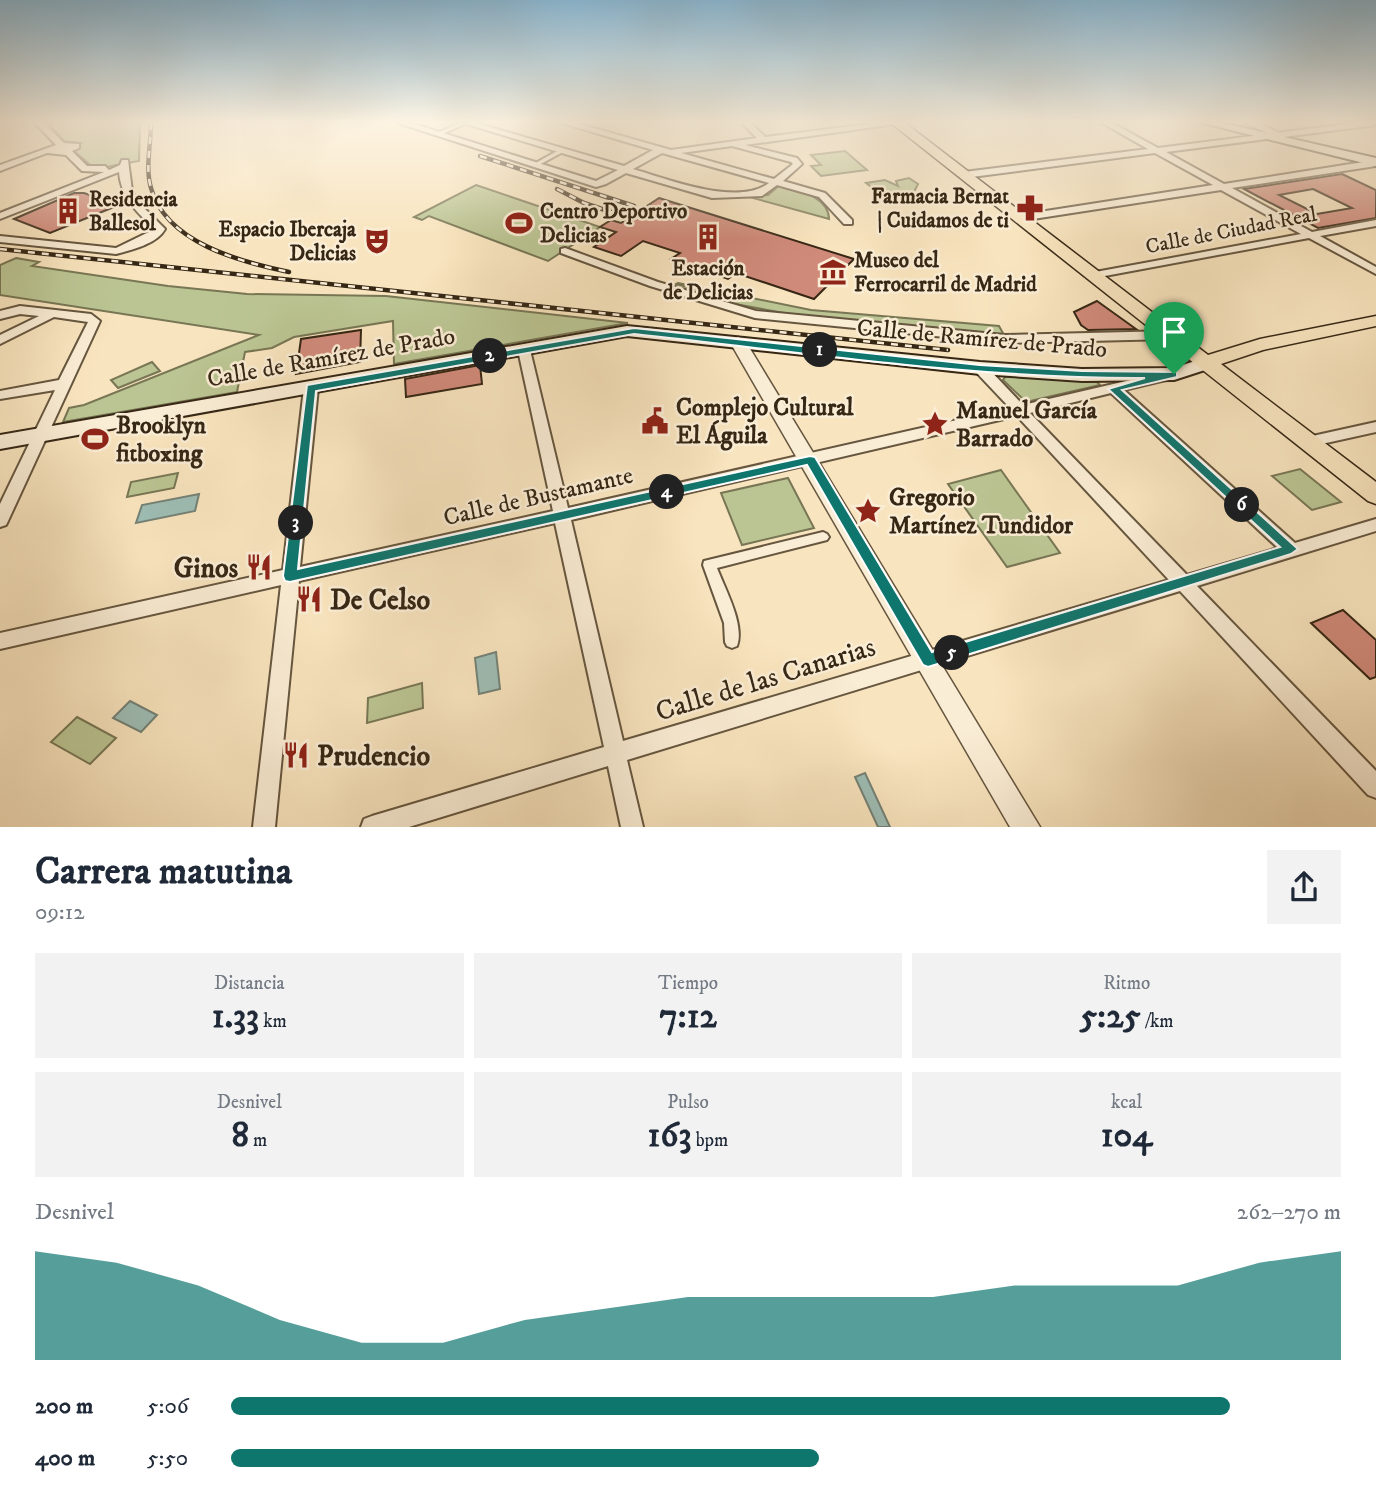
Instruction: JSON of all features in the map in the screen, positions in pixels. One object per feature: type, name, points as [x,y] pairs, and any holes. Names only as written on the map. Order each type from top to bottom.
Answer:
[{"type":"main road","points":[[947,162],[1376,495]]},
{"type":"main road","points":[[1208,363],[1214,357],[1240,350],[1376,321]]},
{"type":"main road","name":"Calle de Ramírez de Prado","points":[[0,442],[634,331],[980,368],[1082,375],[1174,374]]},
{"type":"main road","name":"Calle de Bustamante","points":[[1174,374],[1208,363]]},
{"type":"street","points":[[2,170],[22,162]]},
{"type":"street","points":[[2,170],[28,162]]},
{"type":"street","points":[[75,162],[85,169],[95,170],[125,165]]},
{"type":"street","points":[[524,162],[596,184],[642,162]]},
{"type":"street","points":[[535,165],[541,162]]},
{"type":"street","points":[[597,162],[712,195],[762,193],[798,164],[796,162]]},
{"type":"street","points":[[703,162],[822,195],[848,222]]},
{"type":"street","points":[[964,175],[1071,162]]},
{"type":"street","points":[[1176,162],[1376,271]]},
{"type":"street","points":[[1020,218],[1373,162]]},
{"type":"street","points":[[0,214],[125,165]]},
{"type":"street","points":[[0,239],[116,251],[128,248],[160,231],[131,202],[125,186],[125,165]]},
{"type":"street","points":[[0,214],[93,175],[95,170]]},
{"type":"street","name":"Calle de Ciudad Real","points":[[1094,275],[1376,223]]},
{"type":"street","points":[[565,251],[654,284],[755,314],[1029,341],[1171,335]]},
{"type":"street","points":[[0,315],[20,310],[91,318],[94,321],[0,521]]},
{"type":"street","points":[[0,340],[53,313]]},
{"type":"street","points":[[738,342],[1026,827]]},
{"type":"street","points":[[524,350],[632,827]]},
{"type":"street","points":[[980,368],[1372,778]]},
{"type":"street","name":"Calle de Bustamante","points":[[0,641],[810,460],[1174,374]]},
{"type":"street","points":[[0,395],[64,384]]},
{"type":"street","points":[[264,827],[311,388]]},
{"type":"street","points":[[1114,389],[1291,549]]},
{"type":"street","points":[[1308,442],[1376,427]]},
{"type":"street","name":"Calle de las Canarias","points":[[372,827],[1376,525]]},
{"type":"street","points":[[732,642],[731,622],[709,565],[823,537]]},
{"type":"green space","points":[[86,162],[136,162],[95,169]]},
{"type":"green space","points":[[818,162],[857,162],[867,170],[821,176],[811,166],[821,165]]},
{"type":"green space","points":[[909,178],[918,184],[914,192],[921,197],[920,200],[890,202],[866,183],[885,180],[898,186],[896,181]]},
{"type":"green space","points":[[781,184],[818,200],[828,211],[829,219],[746,196],[768,195]]},
{"type":"green space","name":"Centro Deportivo Delicias","points":[[476,185],[600,227],[548,261],[429,216],[422,220],[414,217]]},
{"type":"green space","points":[[16,258],[39,262],[32,266],[168,286],[247,294],[386,296],[628,323],[394,364],[393,321],[294,337],[272,348],[245,352],[237,392],[63,422],[69,408],[84,405],[259,335],[0,295],[0,265]]},
{"type":"green space","points":[[676,284],[811,310],[999,326],[1004,335],[789,314],[724,302],[727,298]]},
{"type":"green space","points":[[152,362],[160,371],[118,388],[111,380]]},
{"type":"green space","points":[[1006,376],[1097,382],[1100,385],[1026,402],[1003,380]]},
{"type":"green space","points":[[1300,469],[1341,502],[1312,510],[1272,476]]},
{"type":"green space","points":[[1001,470],[1060,553],[1007,567],[948,484]]},
{"type":"green space","points":[[178,473],[174,488],[127,497],[131,482]]},
{"type":"green space","points":[[788,478],[814,528],[742,545],[721,493]]},
{"type":"green space","points":[[422,683],[423,708],[367,723],[368,698]]},
{"type":"green space","points":[[77,717],[116,738],[90,764],[51,742]]},
{"type":"water","points":[[199,494],[195,511],[136,523],[142,505]]},
{"type":"water","points":[[496,652],[500,689],[479,694],[475,658]]},
{"type":"water","points":[[130,701],[157,715],[141,732],[113,718]]},
{"type":"water","points":[[865,773],[890,827],[878,827],[855,777]]},
{"type":"building","points":[[1342,174],[1376,190],[1376,218],[1318,228],[1244,189]],"holes":[[[1313,189],[1352,208],[1317,214],[1279,195]]]},
{"type":"building","name":"Residencia Ballesol","points":[[74,193],[84,193],[119,205],[50,233],[14,219]]},
{"type":"building","name":"Estación de Delicias","points":[[659,198],[854,259],[814,299],[736,273],[728,279],[671,259],[680,253],[643,241],[621,256],[594,247],[616,232],[600,227],[611,220],[621,223]]},
{"type":"building","points":[[1097,301],[1136,329],[1088,330],[1081,325],[1074,312]]},
{"type":"building","points":[[361,330],[360,362],[296,374],[301,339]]},
{"type":"building","points":[[480,365],[482,384],[406,397],[405,379]]},
{"type":"building","points":[[1343,610],[1376,640],[1376,677],[1370,679],[1311,623]]},
{"type":"railway","points":[[148,162],[151,188],[159,207],[172,223],[189,236],[228,256],[289,272]]},
{"type":"railway","points":[[497,162],[634,206]]},
{"type":"railway","points":[[557,189],[584,203],[620,215]]},
{"type":"railway","points":[[0,249],[948,350]]},
{"type":"place","name":"Farmacia Bernat | Cuidamos de ti","points":[[1030,208]]},
{"type":"place","name":"Residencia Ballesol","points":[[68,211]]},
{"type":"place","name":"Centro Deportivo Delicias","points":[[519,223]]},
{"type":"place","name":"Estación de Delicias","points":[[708,237]]},
{"type":"place","name":"Espacio Ibercaja Delicias","points":[[377,241]]},
{"type":"place","name":"Museo del Ferrocarril de Madrid","points":[[833,272]]},
{"type":"place","name":"Complejo Cultural El Águila","points":[[655,421]]},
{"type":"place","name":"Manuel García Barrado","points":[[935,424]]},
{"type":"place","name":"Brooklyn fitboxing","points":[[95,439]]},
{"type":"place","name":"Gregorio Martínez Tundidor","points":[[868,511]]},
{"type":"place","name":"Ginos","points":[[259,567]]},
{"type":"place","name":"De Celso","points":[[309,599]]},
{"type":"place","name":"Prudencio","points":[[296,755]]},
{"type":"route","points":[[627,331],[980,368],[1082,375],[1174,374],[1114,389],[1291,549],[928,660],[810,460],[290,576],[311,388],[627,331]]}]
